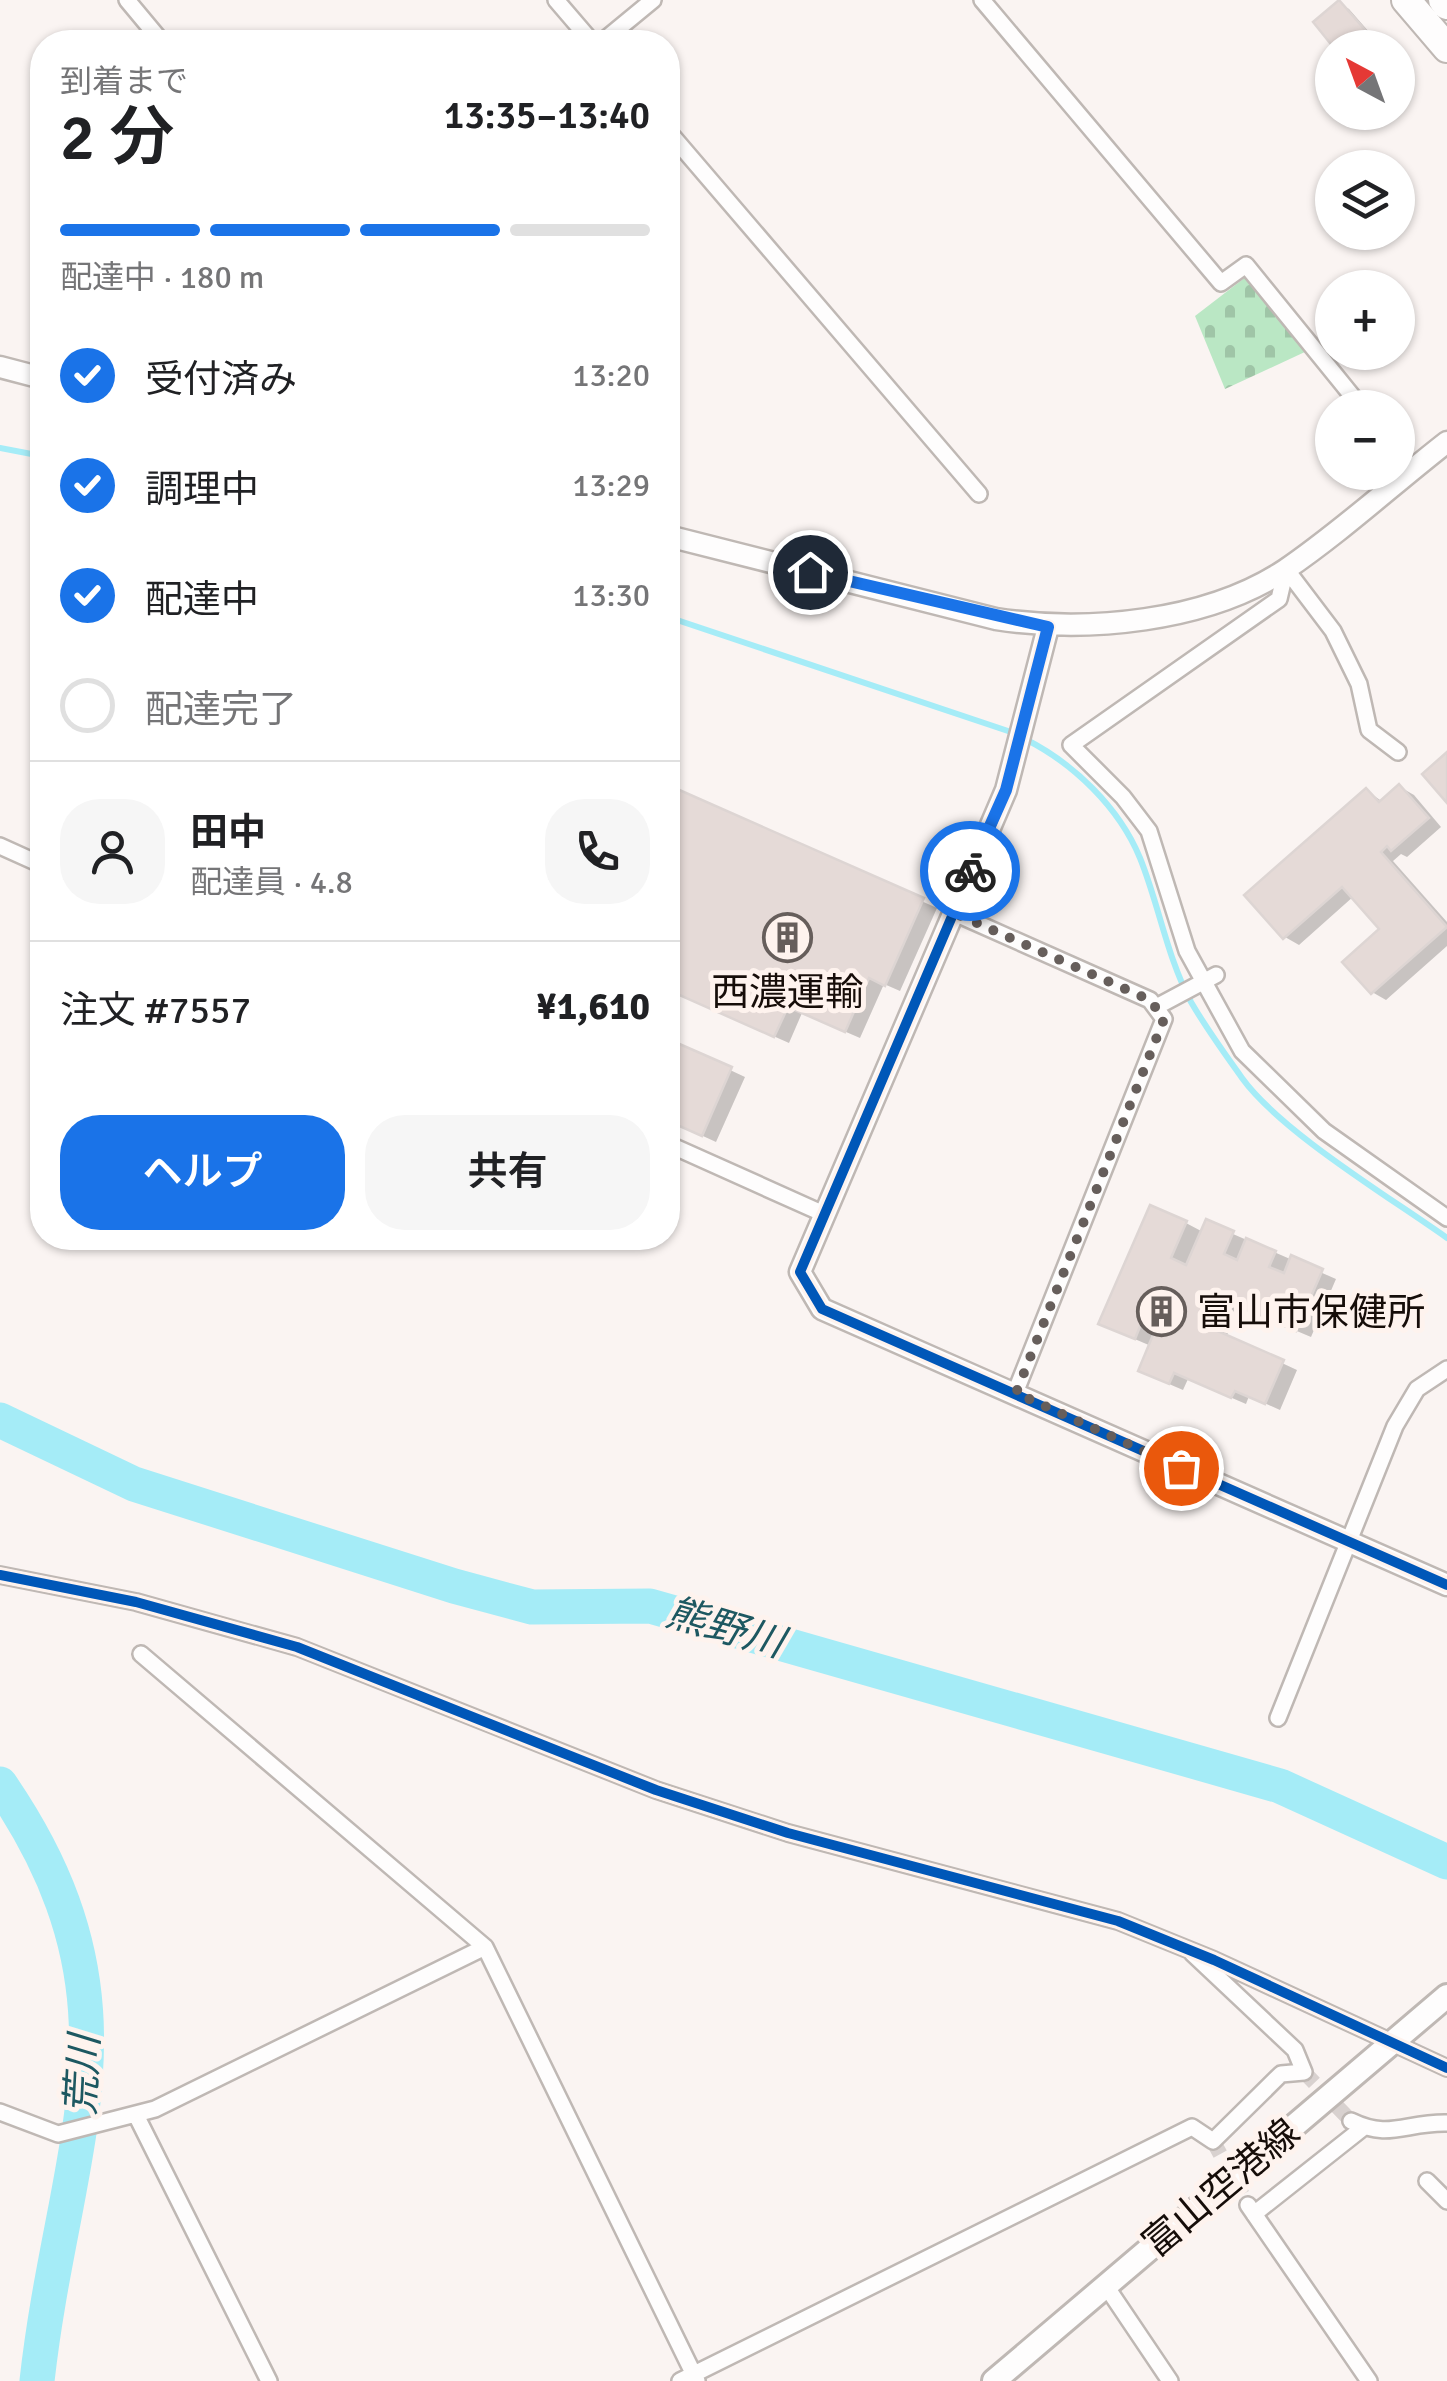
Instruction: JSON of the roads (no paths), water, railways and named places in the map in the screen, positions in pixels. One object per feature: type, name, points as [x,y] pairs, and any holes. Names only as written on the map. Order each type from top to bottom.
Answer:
[{"type":"highway","points":[[1406,0],[1447,48]]},
{"type":"main road","name":"富山空港線","points":[[994,2381],[1447,1996]]},
{"type":"street","points":[[127,0],[152,30]]},
{"type":"street","points":[[556,0],[582,30]]},
{"type":"street","points":[[617,30],[653,0]]},
{"type":"street","points":[[982,0],[1221,283],[1246,265],[1347,390]]},
{"type":"street","points":[[680,145],[979,494]]},
{"type":"street","points":[[0,368],[30,375]]},
{"type":"street","points":[[1415,467],[1447,442]]},
{"type":"street","points":[[680,539],[996,618],[1048,627],[1154,616],[1247,590],[1286,569],[1386,490]]},
{"type":"street","points":[[1286,569],[1333,632],[1359,684],[1369,730],[1398,752]]},
{"type":"street","points":[[1286,569],[1278,598],[1071,745],[1122,796],[1149,832],[1187,951],[1209,979],[1242,1051],[1278,1090],[1324,1130],[1447,1218]]},
{"type":"street","points":[[1048,627],[1006,790],[800,1272],[822,1309],[1447,1585]]},
{"type":"street","points":[[0,846],[30,860]]},
{"type":"street","points":[[952,912],[1158,1006],[1164,1019],[1016,1393]]},
{"type":"street","points":[[1158,1006],[1209,979]]},
{"type":"street","points":[[680,1149],[824,1214]]},
{"type":"street","points":[[1278,1718],[1402,1414],[1417,1389],[1447,1368]]},
{"type":"street","points":[[0,1575],[136,1602],[296,1647],[656,1790],[788,1832],[1118,1921],[1400,2035],[1447,2068]]},
{"type":"street","points":[[142,1654],[485,1948],[691,2379],[1192,2127],[1213,2141],[1281,2074],[1304,2072],[1295,2050],[1190,1951]]},
{"type":"street","points":[[0,2112],[58,2134],[136,2115],[485,1948]]},
{"type":"street","points":[[136,2115],[269,2381]]},
{"type":"street","points":[[1369,2381],[1251,2209],[1357,2124],[1376,2134],[1422,2123],[1447,2123]]},
{"type":"street","points":[[1428,2181],[1447,2201]]},
{"type":"street","points":[[1106,2286],[1170,2381]]},
{"type":"waterway","points":[[0,448],[30,454]]},
{"type":"waterway","points":[[680,621],[1014,733]]},
{"type":"waterway","points":[[1025,739],[1077,774],[1120,821],[1140,858],[1169,949],[1191,1002],[1242,1078],[1309,1142],[1447,1238]]},
{"type":"waterway","name":"熊野川","points":[[0,1420],[134,1484],[454,1586],[532,1607],[650,1606],[1280,1786],[1447,1862]]},
{"type":"waterway","name":"荒川","points":[[0,1784],[46,1863],[74,1937],[85,2008],[85,2077],[77,2147],[37,2381]]},
{"type":"tunnel","points":[[1304,2072],[1351,2121]]},
{"type":"tunnel","points":[[1213,2141],[1248,2205]]},
{"type":"place","name":"西濃運輸","points":[[787,938]]},
{"type":"place","name":"富山市保健所","points":[[1162,1312]]}]
